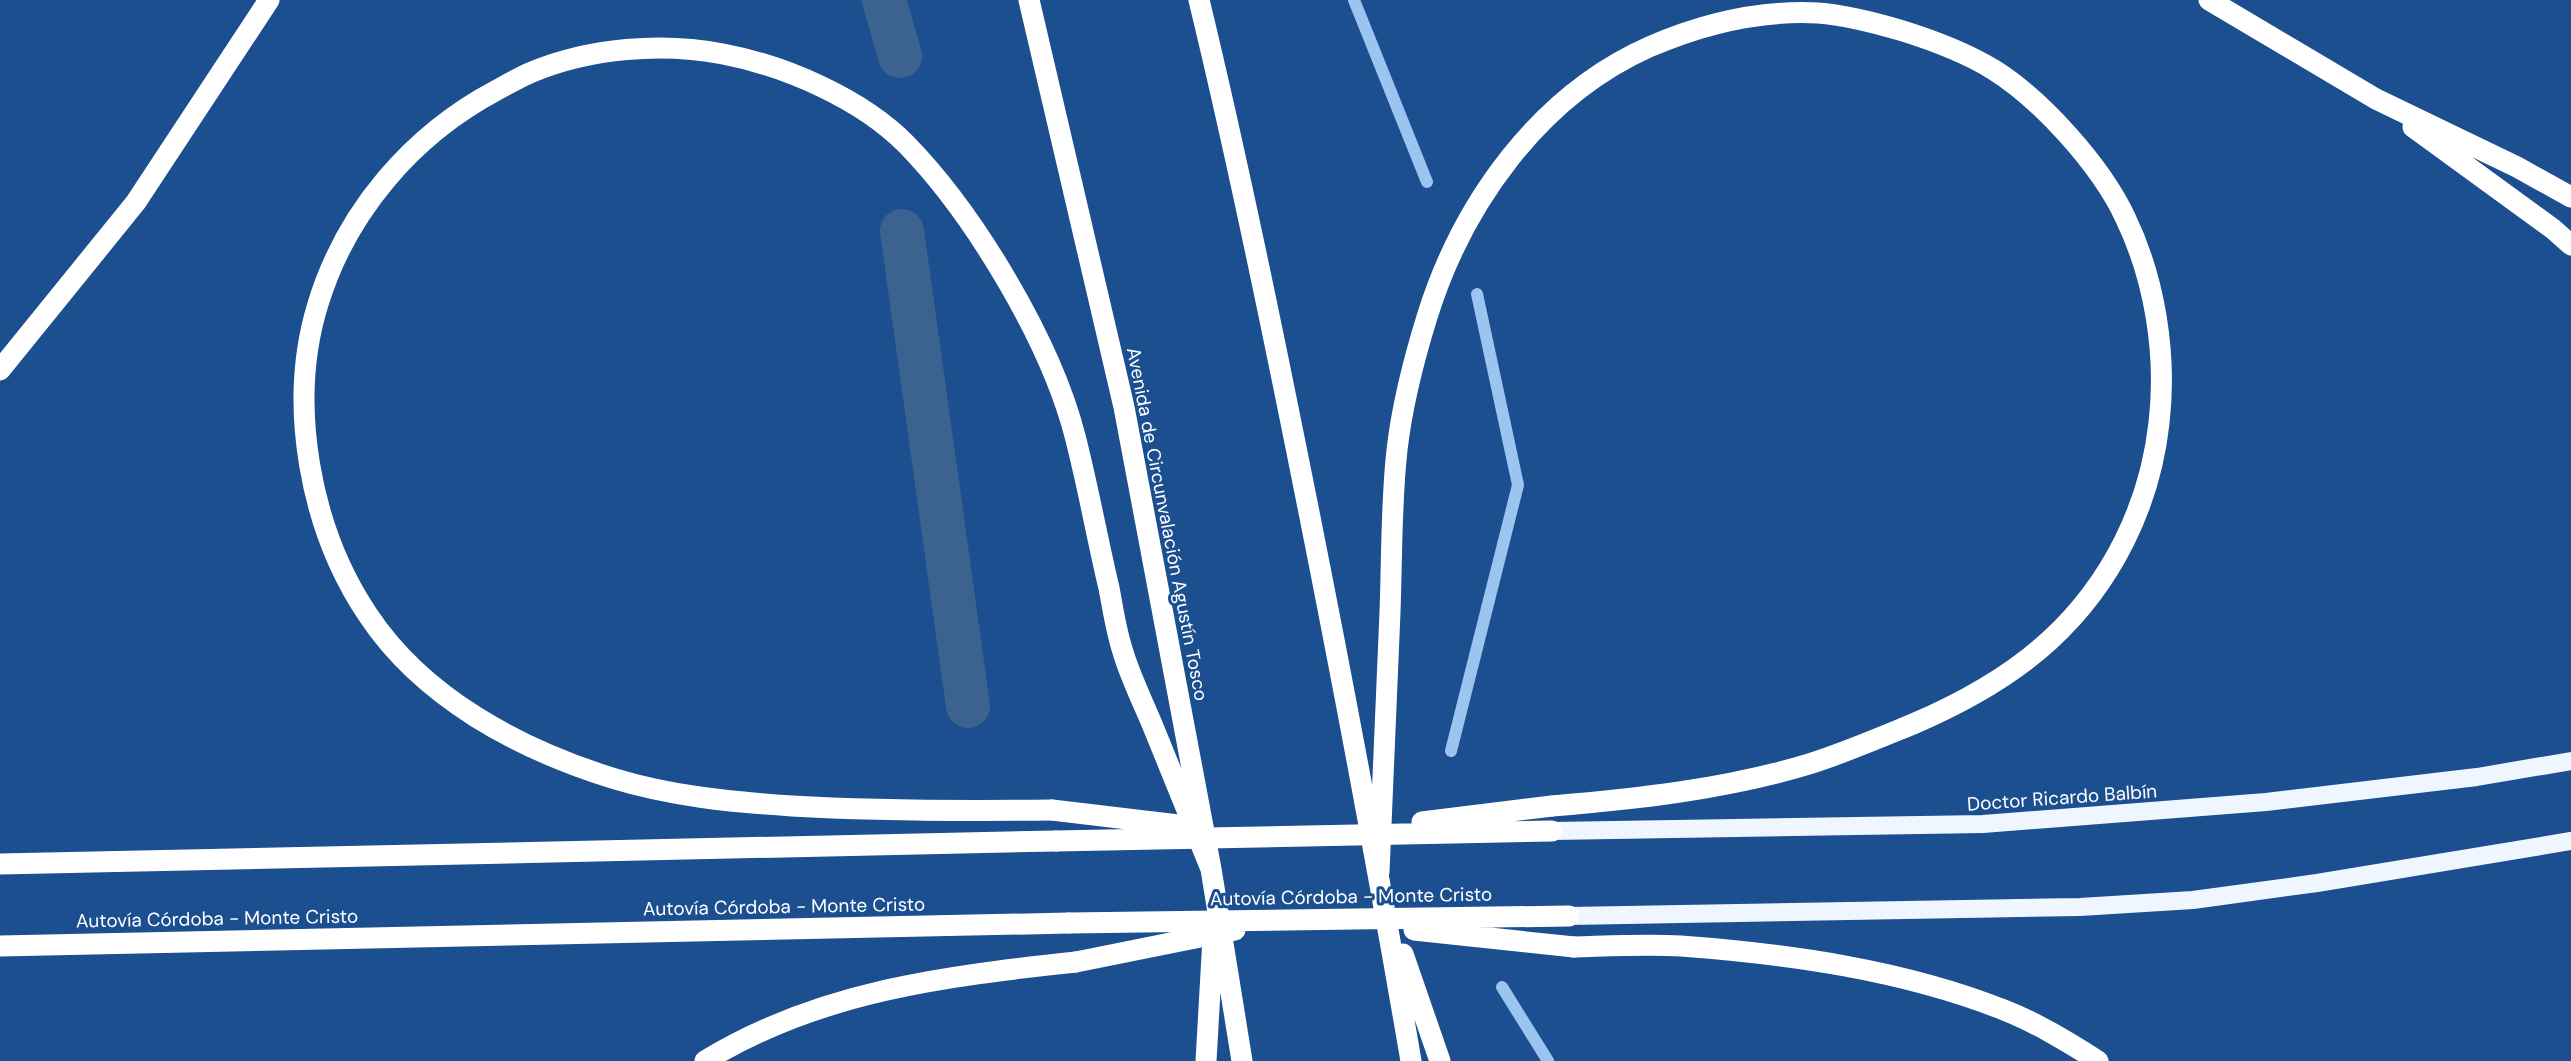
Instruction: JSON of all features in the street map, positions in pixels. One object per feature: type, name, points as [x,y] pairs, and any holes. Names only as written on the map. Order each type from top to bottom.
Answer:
[{"type":"highway","points":[[0,370],[136,202],[269,0]]},
{"type":"highway","name":"Avenida de Circunvalación Agustín Tosco","points":[[1029,0],[1124,407],[1211,869],[1242,1061]]},
{"type":"highway","points":[[1199,0],[1263,288],[1319,561],[1379,872],[1411,1061]]},
{"type":"highway","points":[[2209,0],[2376,99],[2517,167],[2571,197]]},
{"type":"highway","points":[[1305,836],[1552,806],[1630,800],[1734,782],[1807,765],[1878,739],[1943,710],[2005,676],[2050,641],[2088,599],[2116,558],[2140,510],[2155,458],[2162,396],[2159,341],[2150,284],[2124,215],[2091,163],[2049,115],[1996,72],[1941,43],[1878,24],[1819,13],[1753,16],[1687,31],[1627,57],[1567,97],[1518,147],[1483,195],[1446,267],[1427,314],[1397,449],[1379,872]]},
{"type":"highway","points":[[1211,869],[1123,653],[1073,429],[1044,353],[1010,288],[974,230],[939,180],[902,139],[856,105],[757,61],[698,49],[644,48],[584,57],[532,72],[482,98],[434,130],[395,166],[358,218],[339,253],[318,303],[307,355],[305,407],[309,463],[321,519],[342,573],[370,619],[405,661],[447,699],[496,728],[552,756],[614,779],[681,795],[828,808],[924,811],[1052,810],[1277,836]]},
{"type":"highway","points":[[2376,99],[2571,245]]},
{"type":"highway","points":[[0,864],[1552,831]]},
{"type":"highway","points":[[1206,1061],[1216,898]]},
{"type":"highway","points":[[1383,899],[1440,1061]]},
{"type":"highway","name":"Autovía Córdoba - Monte Cristo","points":[[0,946],[1069,923],[1569,916]]},
{"type":"highway","points":[[705,1061],[733,1044],[823,1006],[894,987],[990,971],[1076,962],[1289,920]]},
{"type":"highway","points":[[1318,920],[1574,947],[1679,946],[1790,957],[1935,987],[2005,1010],[2098,1061]]},
{"type":"main road","name":"Doctor Ricardo Balbín","points":[[1552,831],[1983,824],[2266,803],[2477,777],[2571,761]]},
{"type":"main road","points":[[1569,916],[2080,907],[2193,900],[2316,883],[2571,841]]},
{"type":"waterway","points":[[884,0],[900,56]]},
{"type":"waterway","points":[[1354,0],[1427,182]]},
{"type":"waterway","points":[[902,231],[968,706]]},
{"type":"waterway","points":[[1451,751],[1518,485],[1477,294]]},
{"type":"waterway","points":[[1502,987],[1548,1061]]}]
